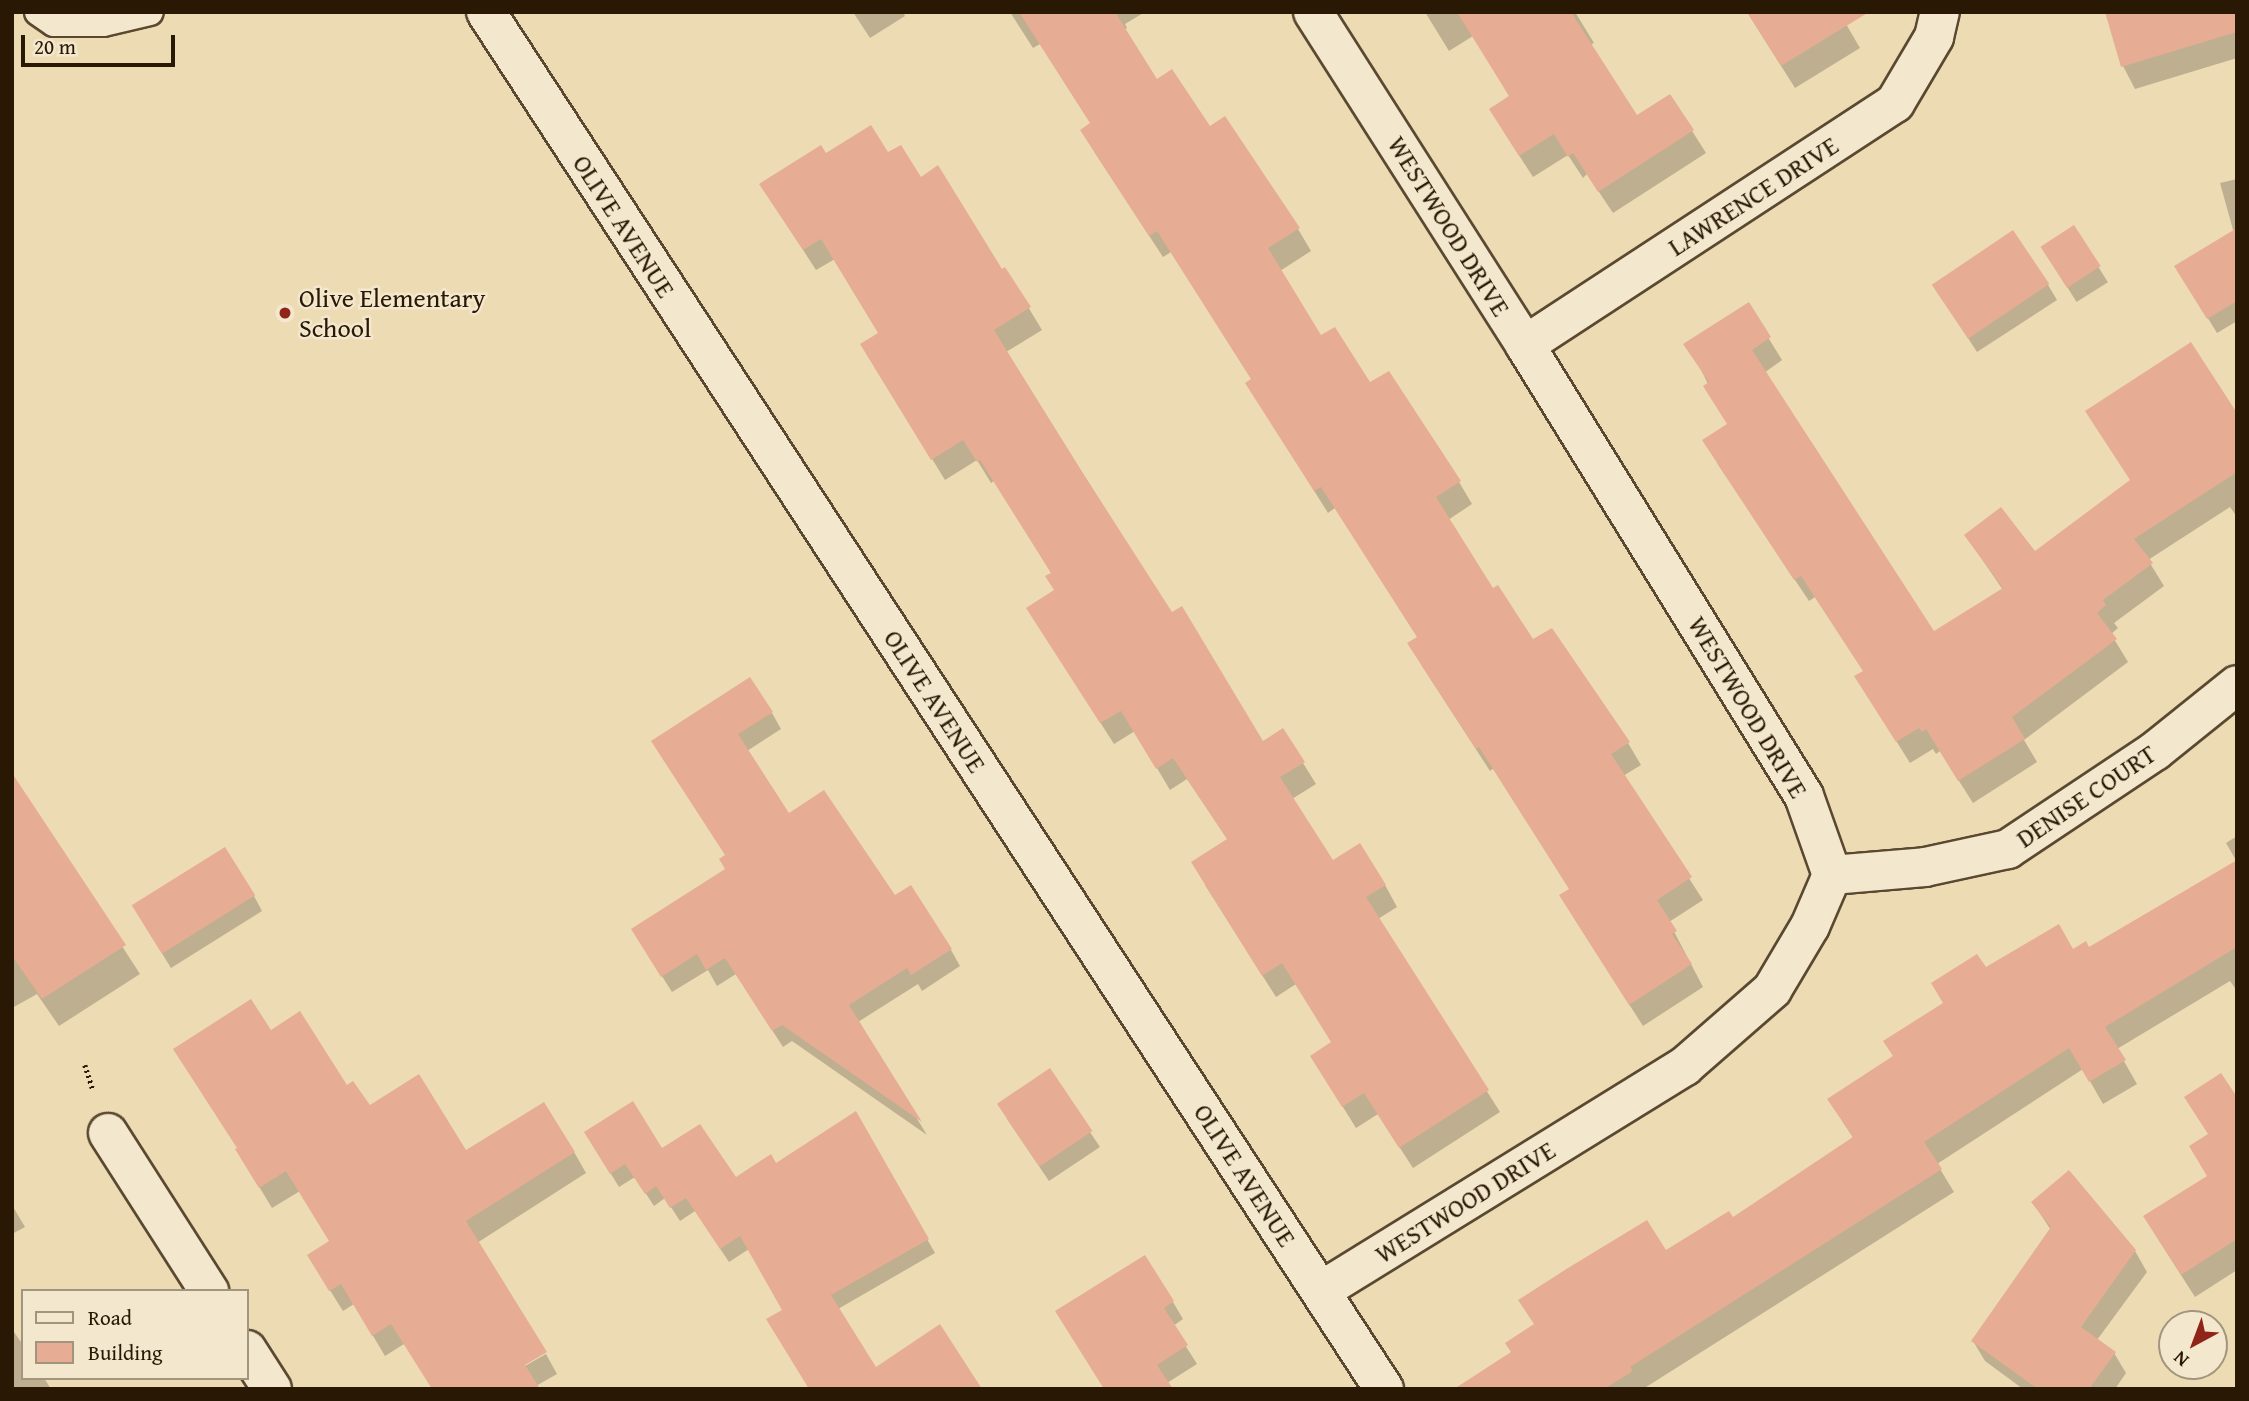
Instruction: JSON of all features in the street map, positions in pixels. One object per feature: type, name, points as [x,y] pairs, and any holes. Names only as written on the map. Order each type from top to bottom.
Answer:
[{"type":"street","name":"OLIVE AVENUE","points":[[486,12],[1384,1389]]},
{"type":"street","name":"WESTWOOD DRIVE","points":[[1313,12],[1525,345],[1804,796],[1832,875],[1810,926],[1772,990],[1685,1066],[1321,1291]]},
{"type":"street","name":"LAWRENCE DRIVE","points":[[1525,345],[1895,103],[1934,37],[1940,12]]},
{"type":"street","name":"DENISE COURT","points":[[1832,875],[1925,867],[2008,849],[2155,751],[2237,685]]},
{"type":"street","points":[[108,1133],[208,1289]]},
{"type":"street","points":[[248,1352],[272,1389]]},
{"type":"lane","points":[[38,12],[54,23],[103,23],[150,12]]},
{"type":"building","points":[[1019,12],[1115,12],[1157,79],[1172,69],[1210,126],[1225,116],[1300,228],[1268,248],[1321,335],[1335,327],[1370,382],[1389,371],[1461,481],[1436,497],[1493,588],[1498,585],[1533,639],[1552,628],[1630,742],[1611,754],[1692,877],[1657,900],[1677,931],[1672,934],[1692,964],[1629,1005],[1559,895],[1569,889],[1479,747],[1476,749],[1407,643],[1417,637],[1321,487],[1314,491],[1245,383],[1251,379],[1157,231],[1149,236],[1080,130],[1090,123]]},
{"type":"building","points":[[1457,12],[1571,12],[1637,115],[1670,94],[1694,130],[1598,192],[1573,153],[1568,157],[1554,134],[1519,156],[1489,109],[1509,96]]},
{"type":"building","points":[[1747,12],[1869,12],[1781,66]]},
{"type":"building","points":[[2105,12],[2237,12],[2237,32],[2121,67]]},
{"type":"building","points":[[871,125],[888,152],[901,145],[921,177],[938,165],[1002,269],[1005,267],[1031,307],[994,330],[1084,475],[1172,612],[1182,606],[1263,741],[1283,728],[1305,762],[1280,777],[1333,860],[1360,843],[1386,885],[1366,897],[1489,1090],[1399,1148],[1364,1093],[1342,1107],[1310,1056],[1331,1042],[1282,963],[1262,976],[1191,862],[1227,839],[1173,758],[1156,769],[1121,711],[1100,723],[1026,608],[1054,590],[1045,576],[1051,573],[980,460],[977,462],[963,440],[931,460],[860,344],[878,333],[821,239],[803,250],[759,184],[821,145],[826,153]]},
{"type":"building","points":[[2074,225],[2101,266],[2067,288],[2040,247]]},
{"type":"building","points":[[2237,228],[2237,301],[2207,319],[2174,266]]},
{"type":"building","points":[[2013,230],[2049,284],[1968,339],[1932,285]]},
{"type":"building","points":[[1749,302],[1771,337],[1752,350],[1934,631],[2003,588],[1964,535],[2001,507],[2035,551],[2130,480],[2085,411],[2191,342],[2237,413],[2237,472],[2134,539],[2153,563],[2103,600],[2106,605],[2097,613],[2117,639],[2012,717],[2025,739],[1958,781],[1926,729],[1922,732],[1919,728],[1896,742],[1854,676],[1863,671],[1801,576],[1794,580],[1702,440],[1727,424],[1703,386],[1709,382],[1683,344]]},
{"type":"building","points":[[750,677],[773,712],[738,734],[789,813],[824,790],[895,895],[911,885],[952,949],[911,975],[907,968],[849,1005],[922,1122],[782,1025],[772,1031],[725,958],[706,970],[697,954],[661,977],[631,929],[725,869],[719,859],[725,855],[651,741]]},
{"type":"building","points":[[12,773],[126,945],[42,999],[12,956]]},
{"type":"building","points":[[225,847],[255,895],[162,954],[132,905]]},
{"type":"building","points":[[2237,860],[2237,947],[2105,1027],[2126,1060],[2089,1082],[2069,1048],[1924,1142],[1942,1169],[1630,1367],[1633,1371],[1604,1389],[1454,1389],[1511,1352],[1505,1343],[1534,1324],[1518,1300],[1568,1268],[1647,1220],[1666,1250],[1729,1211],[1733,1217],[1853,1137],[1827,1099],[1893,1056],[1883,1041],[1943,1003],[1931,983],[1977,954],[1986,967],[2059,924],[2073,949],[2086,941],[2089,947]]},
{"type":"building","points":[[251,999],[271,1030],[300,1011],[347,1085],[353,1081],[370,1105],[419,1074],[466,1150],[544,1102],[575,1152],[466,1221],[547,1352],[525,1365],[540,1389],[432,1389],[391,1324],[372,1336],[341,1284],[329,1291],[307,1255],[329,1241],[286,1171],[259,1188],[235,1149],[237,1148],[173,1049]]},
{"type":"building","points":[[1050,1068],[1092,1131],[1039,1167],[997,1104]]},
{"type":"building","points":[[2221,1073],[2237,1097],[2237,1239],[2181,1275],[2143,1216],[2207,1176],[2189,1146],[2208,1134],[2184,1097]]},
{"type":"building","points":[[633,1101],[662,1148],[700,1124],[736,1177],[771,1154],[776,1163],[856,1111],[929,1239],[831,1295],[876,1367],[940,1324],[982,1389],[809,1389],[766,1319],[782,1310],[740,1236],[720,1249],[686,1198],[670,1208],[656,1186],[645,1194],[625,1164],[610,1174],[584,1132]]},
{"type":"building","points":[[2069,1170],[2136,1250],[2081,1327],[2116,1352],[2089,1389],[2038,1389],[1971,1341],[2051,1227],[2031,1202]]},
{"type":"building","points":[[1145,1255],[1174,1301],[1164,1308],[1188,1345],[1157,1365],[1173,1389],[1104,1389],[1055,1311]]},
{"type":"place","name":"Olive Elementary School","points":[[285,313]]}]
